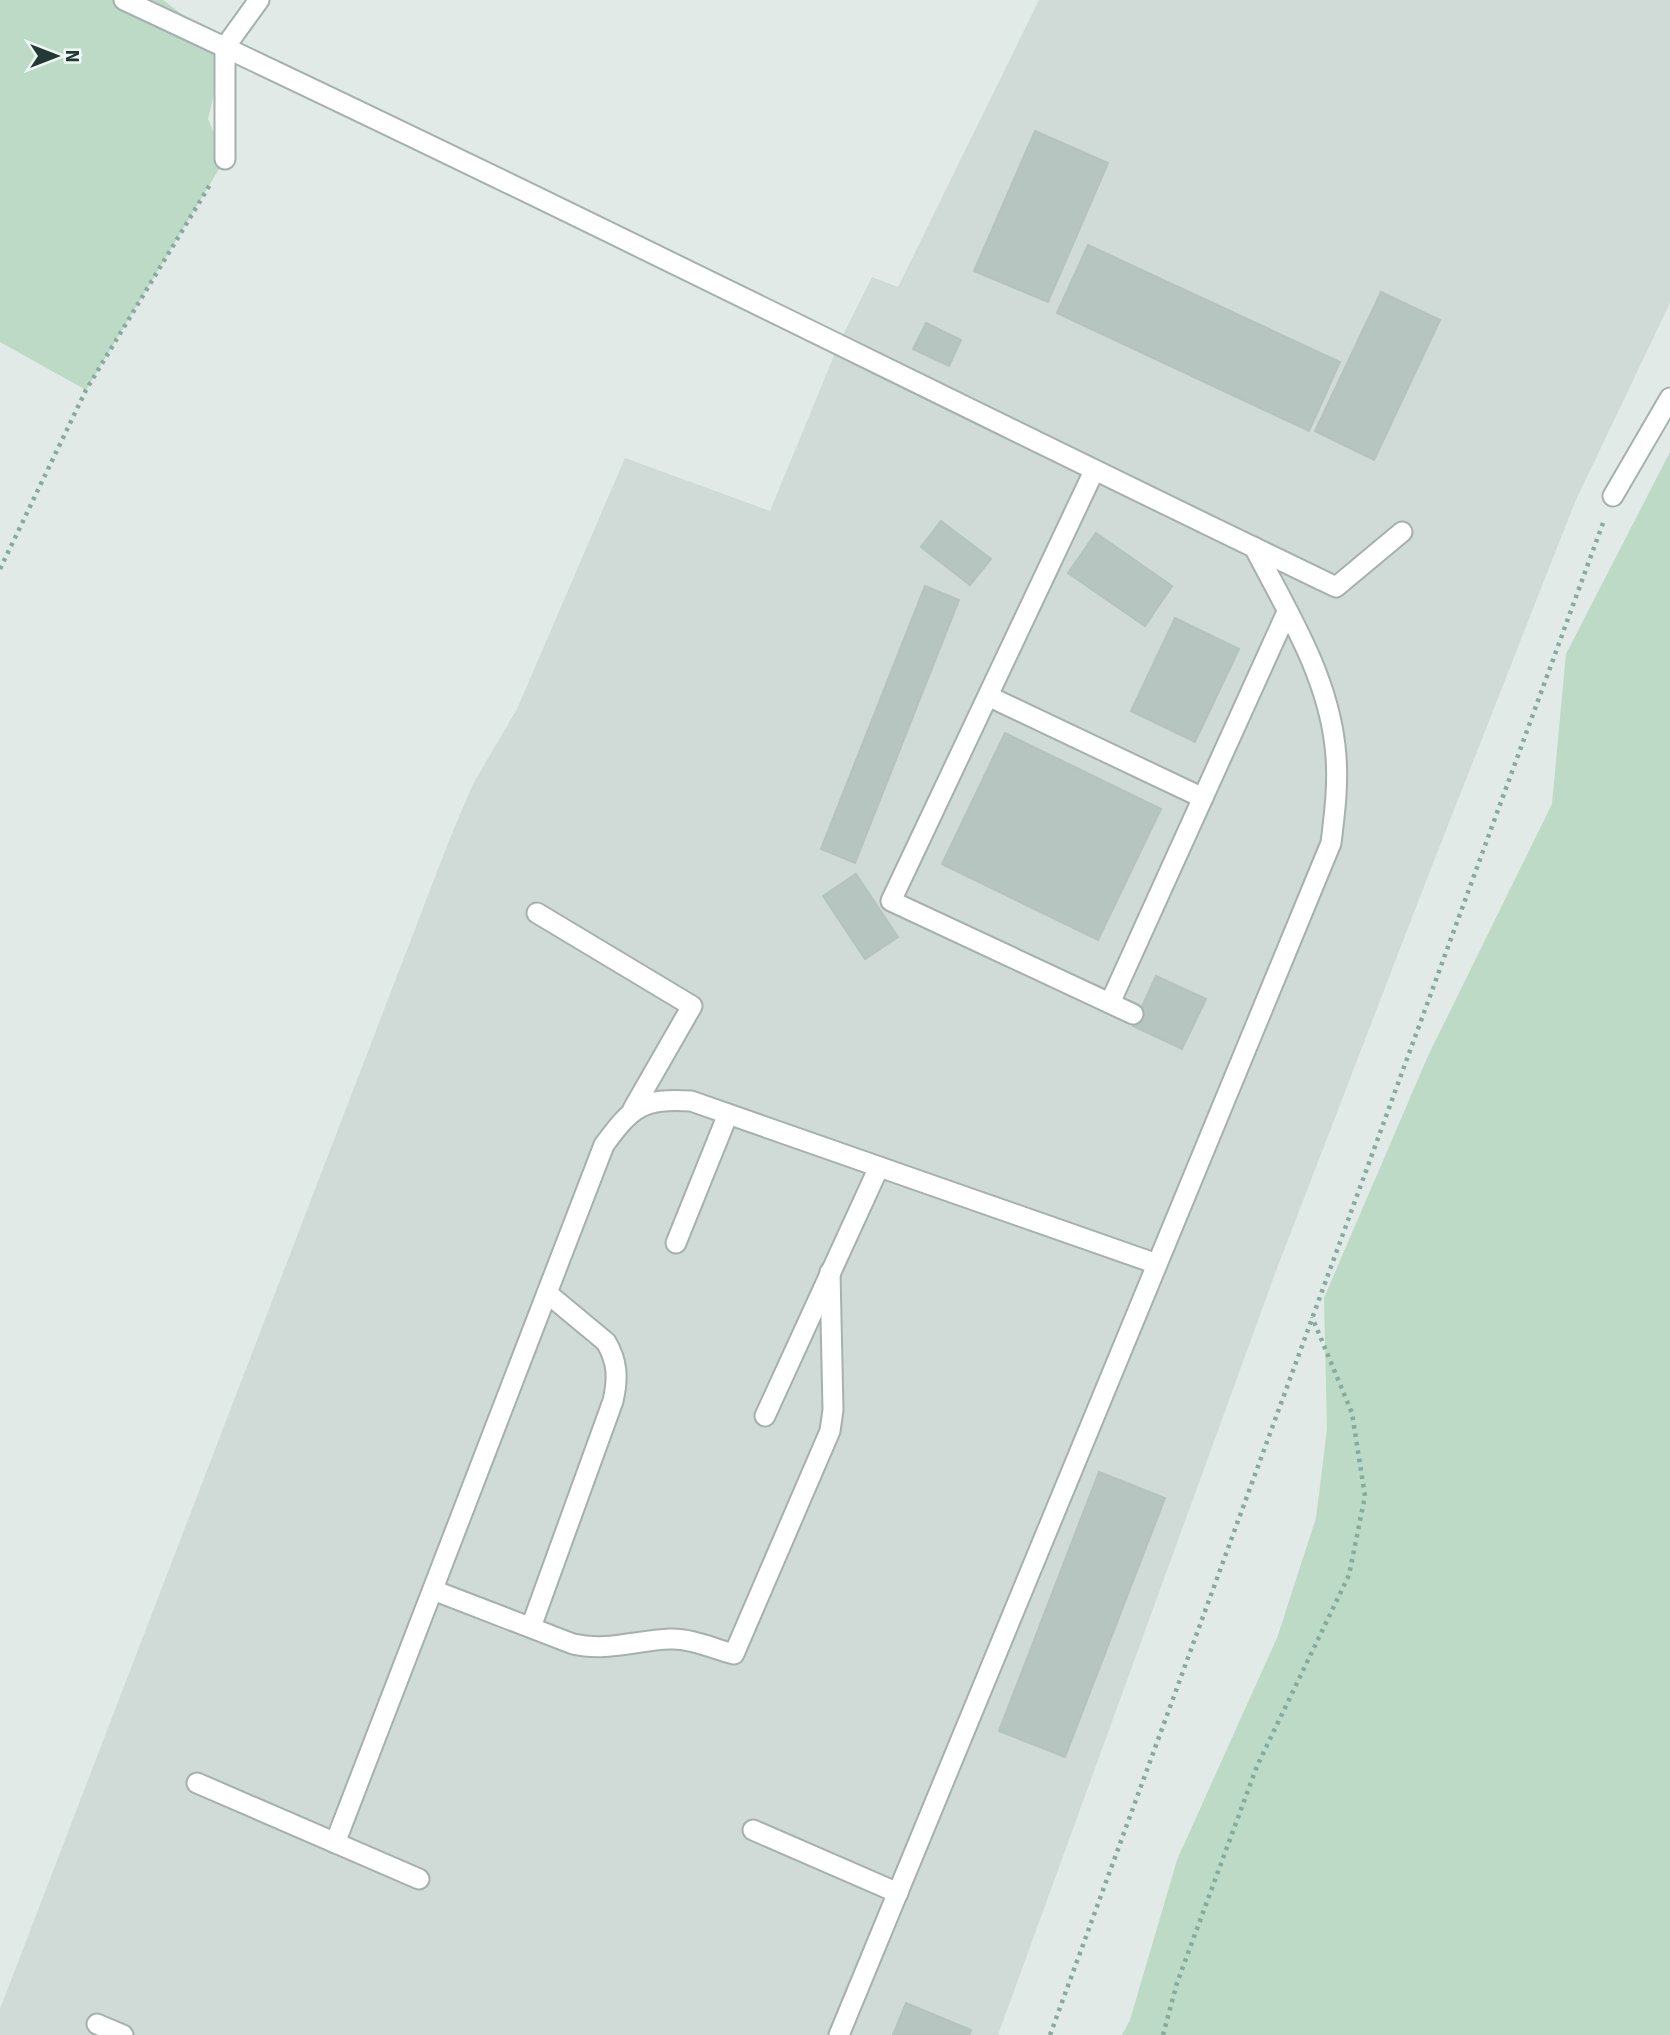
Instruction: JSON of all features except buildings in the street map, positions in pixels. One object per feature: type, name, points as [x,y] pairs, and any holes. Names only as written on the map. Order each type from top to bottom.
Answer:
[{"type":"lane","points":[[124,0],[836,342],[1094,471],[1336,587],[1402,533]]},
{"type":"lane","points":[[225,159],[225,47],[259,0]]},
{"type":"lane","points":[[1613,496],[1670,398]]},
{"type":"lane","points":[[1094,471],[891,901],[1133,1014]]},
{"type":"lane","points":[[839,2035],[1331,843],[1337,782],[1335,746],[1328,707],[1308,651],[1254,547]]},
{"type":"lane","points":[[1110,1003],[1287,612]]},
{"type":"lane","points":[[988,696],[1203,798]]},
{"type":"lane","points":[[335,1843],[604,1145],[633,1109],[692,1006],[537,913]]},
{"type":"lane","points":[[633,1109],[670,1100],[691,1101],[1157,1264]]},
{"type":"lane","points":[[676,1243],[729,1114]]},
{"type":"lane","points":[[765,1416],[879,1167]]},
{"type":"lane","points":[[433,1590],[589,1647],[610,1647],[674,1638],[734,1654],[830,1432],[833,1410],[830,1272]]},
{"type":"lane","points":[[531,1627],[617,1384],[616,1366],[606,1342],[547,1293]]},
{"type":"lane","points":[[197,1783],[419,1879]]},
{"type":"lane","points":[[753,1830],[898,1893]]},
{"type":"lane","points":[[97,2024],[123,2035]]},
{"type":"path","points":[[0,569],[86,390],[225,159]]},
{"type":"path","points":[[1050,2035],[1613,496]]},
{"type":"path","points":[[1163,2035],[1177,1983],[1256,1766],[1349,1575],[1365,1496],[1363,1482],[1353,1413],[1312,1316]]},
{"type":"shaded area","points":[[1039,0],[1670,0],[1670,303],[1575,502],[1423,889],[1276,1271],[998,2035],[0,2035],[0,2009],[450,838],[473,784],[517,709],[625,458],[770,511],[840,341],[872,277],[898,287]]},
{"type":"green space","points":[[0,0],[163,0],[225,47],[208,119],[225,159],[86,390],[0,342]]},
{"type":"green space","points":[[1670,452],[1670,2035],[1122,2035],[1130,2020],[1177,1860],[1277,1638],[1316,1518],[1327,1429],[1324,1298],[1428,1056],[1552,804],[1566,654]]}]
